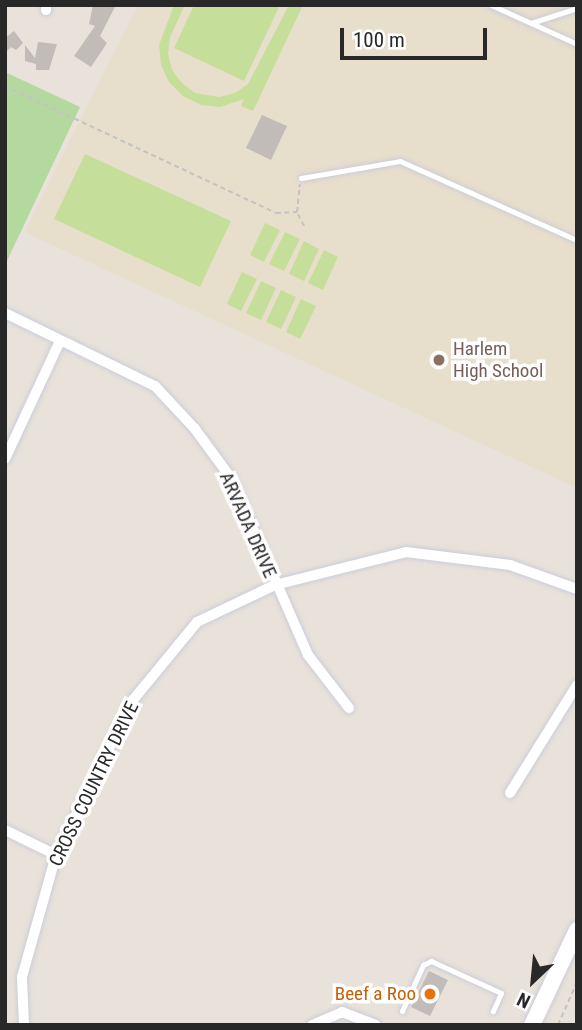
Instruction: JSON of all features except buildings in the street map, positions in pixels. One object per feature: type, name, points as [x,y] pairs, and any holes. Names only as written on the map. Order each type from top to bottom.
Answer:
[{"type":"main road","points":[[532,1025],[576,934]]},
{"type":"street","name":"ARVADA DRIVE","points":[[5,313],[155,386],[195,429],[231,478],[275,585],[308,655],[349,708]]},
{"type":"street","points":[[5,459],[60,341]]},
{"type":"street","name":"CROSS COUNTRY DRIVE","points":[[24,1025],[22,977],[56,855],[133,700],[197,622],[275,585],[406,552],[510,565],[577,589]]},
{"type":"street","points":[[510,793],[577,685]]},
{"type":"street","points":[[5,830],[56,855]]},
{"type":"street","points":[[312,1025],[342,1012],[376,1025]]},
{"type":"lane","points":[[491,5],[577,44]]},
{"type":"lane","points":[[531,23],[577,8]]},
{"type":"lane","points":[[301,178],[400,161],[577,240]]},
{"type":"lane","points":[[402,1011],[423,965],[431,961],[501,993],[493,1011]]},
{"type":"path","points":[[5,86],[186,169],[256,205],[276,213],[297,212]]},
{"type":"path","points":[[301,178],[297,212],[305,228]]},
{"type":"path","points":[[558,1025],[577,982]]},
{"type":"shaded area","name":"Harlem High School","points":[[138,5],[577,5],[577,488],[24,232]]},
{"type":"green space","points":[[174,5],[185,5],[170,37],[168,54],[172,70],[182,83],[195,93],[219,97],[235,93],[248,84],[289,5],[303,5],[253,111],[241,106],[244,99],[220,107],[201,105],[183,96],[169,82],[161,65],[159,45]]},
{"type":"green space","points":[[194,5],[280,5],[244,81],[174,48]]},
{"type":"green space","points":[[5,72],[80,107],[5,265]]},
{"type":"green space","points":[[85,154],[231,221],[200,287],[54,219]]},
{"type":"green space","points":[[265,223],[280,230],[264,262],[250,255]]},
{"type":"green space","points":[[285,232],[300,239],[284,271],[269,264]]},
{"type":"green space","points":[[304,241],[319,249],[304,281],[289,274]]},
{"type":"green space","points":[[324,250],[338,257],[323,290],[308,283]]},
{"type":"green space","points":[[242,272],[257,279],[241,311],[227,304]]},
{"type":"green space","points":[[261,281],[276,288],[261,320],[246,313]]},
{"type":"green space","points":[[281,290],[296,297],[281,329],[266,322]]},
{"type":"green space","points":[[301,299],[316,306],[300,339],[286,332]]},
{"type":"place","name":"Harlem High School","points":[[439,360]]},
{"type":"place","name":"Beef a Roo","points":[[430,994]]}]
